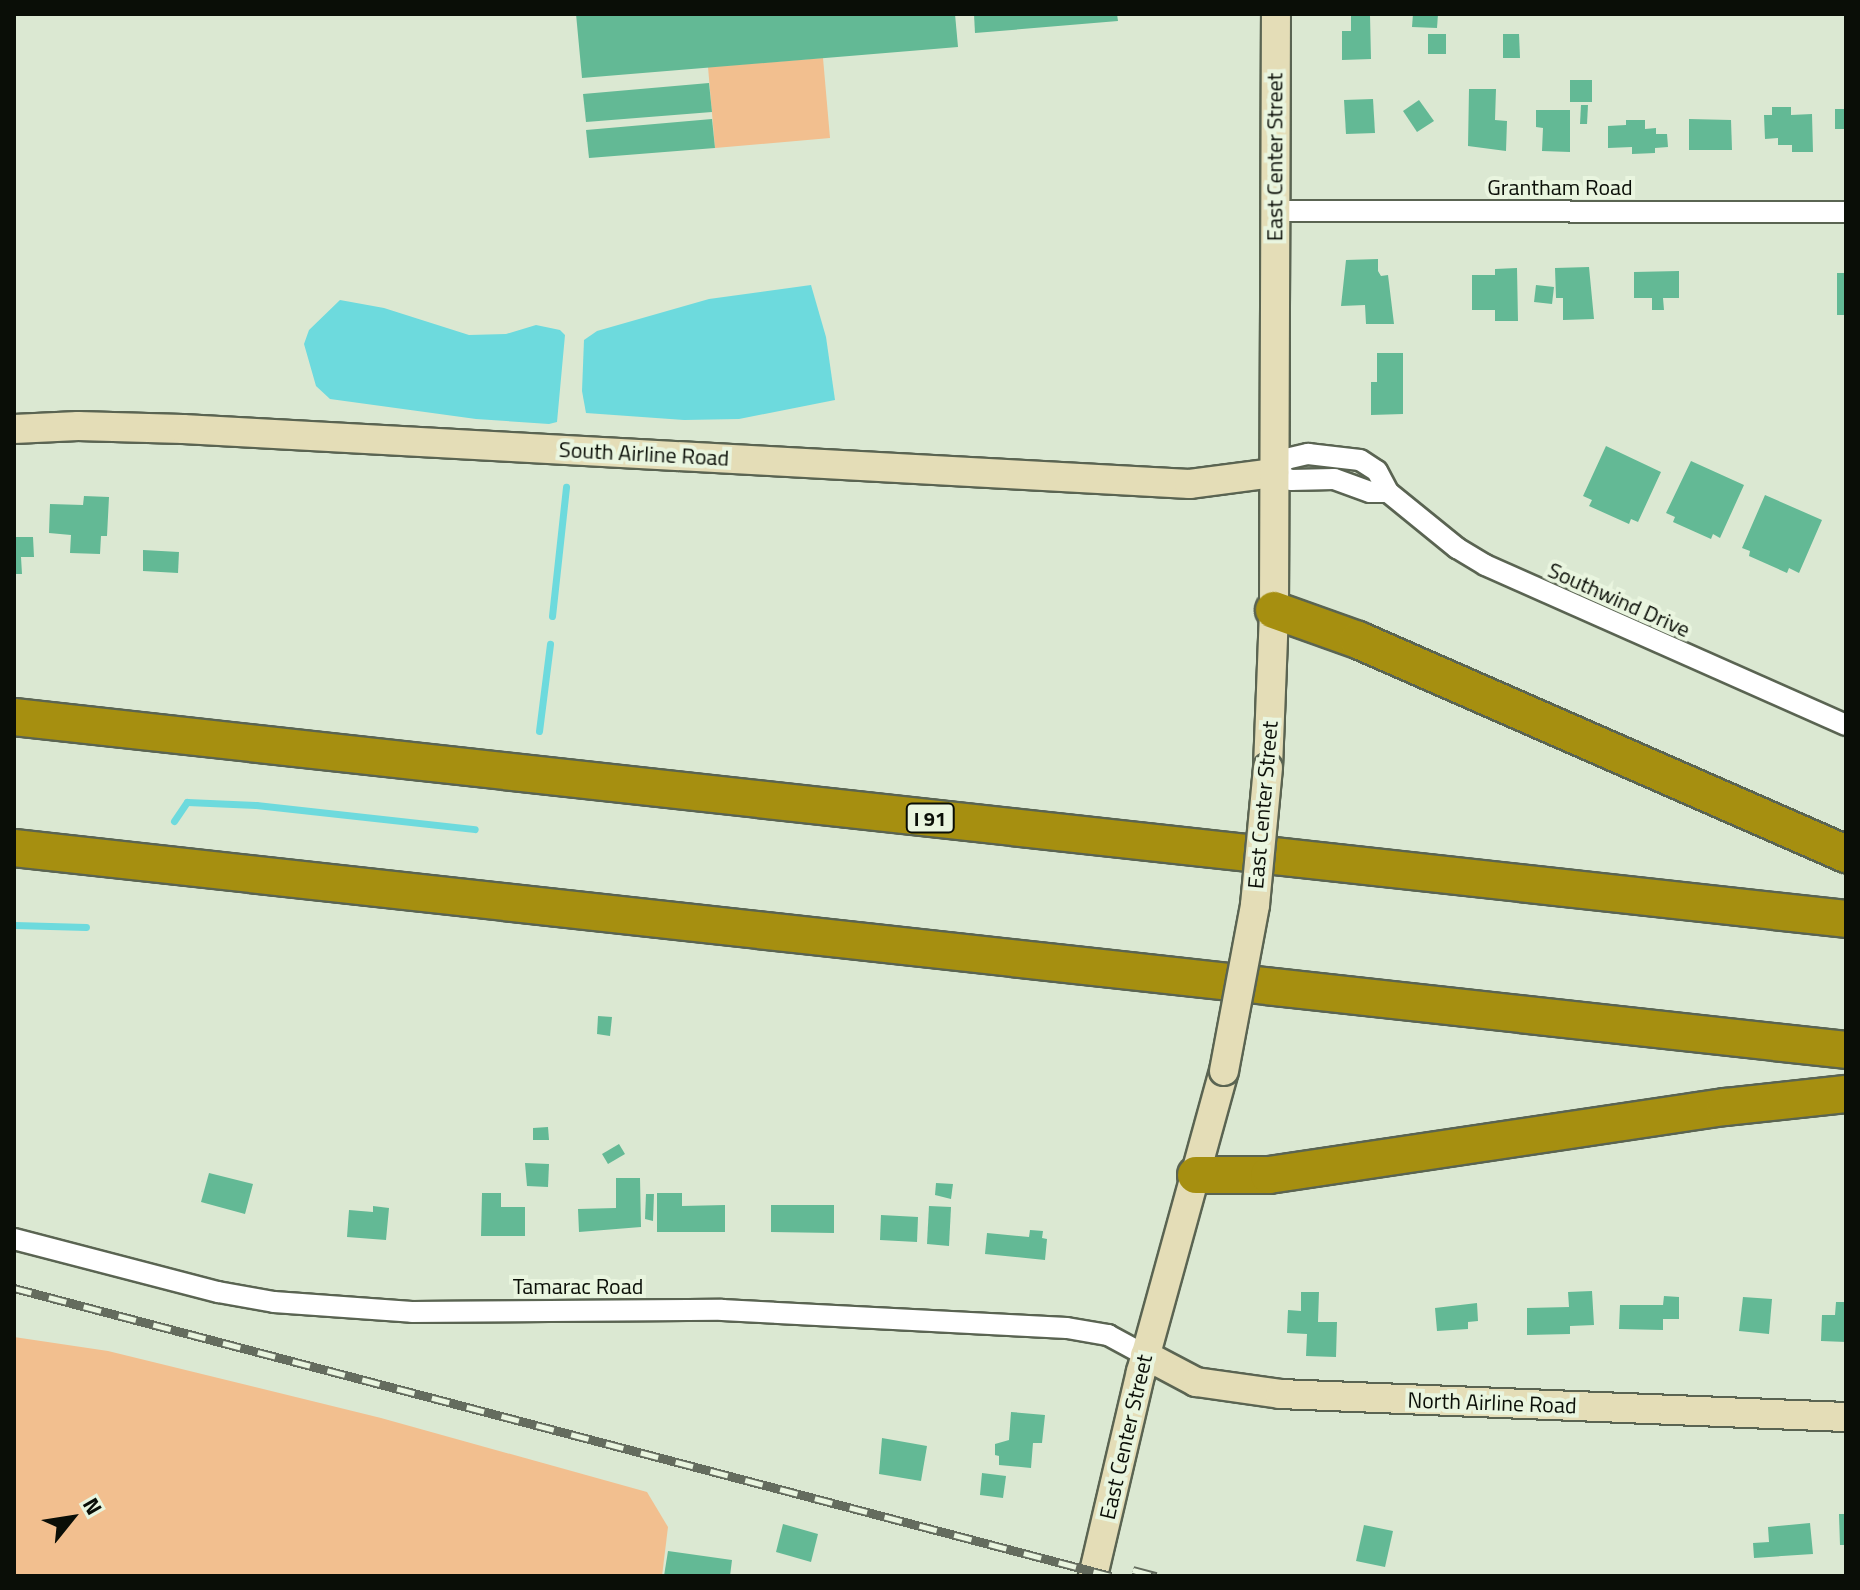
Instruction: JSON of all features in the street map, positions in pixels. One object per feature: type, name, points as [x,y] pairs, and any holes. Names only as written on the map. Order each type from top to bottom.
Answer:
[{"type":"highway","points":[[1274,610],[1358,640],[1846,854]]},
{"type":"highway","name":"I 91","points":[[14,717],[1846,919]]},
{"type":"highway","points":[[14,848],[1846,1050]]},
{"type":"highway","points":[[1196,1175],[1269,1175],[1726,1107],[1846,1094]]},
{"type":"main road","name":"East Center Street","points":[[1093,1576],[1145,1355],[1224,1071],[1255,905],[1268,768],[1274,610],[1276,14]]},
{"type":"main road","name":"South Airline Road","points":[[14,429],[78,426],[183,429],[1189,484],[1274,473]]},
{"type":"main road","name":"North Airline Road","points":[[1145,1355],[1196,1382],[1280,1394],[1846,1417]]},
{"type":"street","name":"Grantham Road","points":[[1275,211],[1846,212]]},
{"type":"street","name":"Southwind Drive","points":[[1274,473],[1286,459],[1300,455],[1348,456],[1377,471],[1388,492],[1457,548],[1492,569],[1846,725]]},
{"type":"street","name":"Tamarac Road","points":[[14,1239],[218,1292],[274,1302],[412,1312],[722,1310],[1067,1328],[1108,1335],[1145,1355]]},
{"type":"shaded area","points":[[823,58],[830,138],[715,148],[708,67]]},
{"type":"shaded area","points":[[14,1337],[108,1351],[381,1418],[647,1492],[668,1527],[662,1576],[14,1576]]},
{"type":"water","points":[[811,285],[826,337],[835,400],[739,419],[684,420],[586,413],[582,391],[584,340],[597,331],[709,299]]},
{"type":"water","points":[[340,300],[384,308],[469,335],[506,334],[536,325],[560,330],[565,335],[557,422],[476,419],[330,399],[316,386],[304,344],[309,330]]},
{"type":"building","points":[[576,14],[955,14],[958,47],[582,78]]},
{"type":"building","points":[[974,14],[1117,14],[1118,21],[975,33]]},
{"type":"building","points":[[1413,14],[1438,14],[1437,28],[1412,27]]},
{"type":"building","points":[[1351,15],[1370,15],[1371,59],[1342,60],[1342,31],[1351,31]]},
{"type":"building","points":[[1428,34],[1446,34],[1446,54],[1428,54]]},
{"type":"building","points":[[1503,34],[1519,34],[1520,58],[1503,58]]},
{"type":"building","points":[[1570,80],[1592,80],[1592,102],[1570,102]]},
{"type":"building","points":[[709,83],[712,112],[586,122],[583,94]]},
{"type":"building","points":[[1469,89],[1496,89],[1495,120],[1507,121],[1506,151],[1468,146]]},
{"type":"building","points":[[1373,99],[1375,133],[1346,134],[1344,100]]},
{"type":"building","points":[[1419,100],[1434,121],[1417,132],[1403,111]]},
{"type":"building","points":[[1581,105],[1588,105],[1587,124],[1580,124]]},
{"type":"building","points":[[1772,107],[1791,107],[1791,115],[1812,114],[1813,152],[1792,152],[1792,145],[1778,145],[1778,138],[1765,139],[1764,115],[1772,115]]},
{"type":"building","points":[[1835,109],[1846,109],[1846,129],[1835,129]]},
{"type":"building","points":[[1536,110],[1570,110],[1570,152],[1542,151],[1543,128],[1536,127]]},
{"type":"building","points":[[712,119],[715,148],[589,158],[586,130]]},
{"type":"building","points":[[1689,119],[1731,120],[1732,150],[1689,150]]},
{"type":"building","points":[[1626,120],[1645,120],[1645,129],[1656,128],[1656,134],[1667,134],[1668,147],[1655,148],[1655,153],[1632,154],[1632,147],[1608,148],[1608,126],[1626,125]]},
{"type":"building","points":[[1378,259],[1381,276],[1388,275],[1394,324],[1366,324],[1365,305],[1341,306],[1346,260]]},
{"type":"building","points":[[1589,267],[1594,319],[1563,320],[1563,298],[1556,298],[1555,268]]},
{"type":"building","points":[[1517,268],[1518,321],[1495,321],[1495,310],[1472,310],[1472,275],[1495,275],[1495,269]]},
{"type":"building","points":[[1679,271],[1679,298],[1663,298],[1664,310],[1652,310],[1652,298],[1634,298],[1634,272]]},
{"type":"building","points":[[1837,273],[1846,273],[1846,315],[1837,315]]},
{"type":"building","points":[[1536,285],[1554,287],[1552,304],[1534,302]]},
{"type":"building","points":[[1377,353],[1403,353],[1403,414],[1371,415],[1371,382],[1377,382]]},
{"type":"building","points":[[1606,446],[1661,472],[1638,522],[1631,519],[1629,524],[1589,506],[1592,500],[1583,496]]},
{"type":"building","points":[[1691,461],[1744,485],[1720,538],[1713,534],[1711,539],[1673,522],[1675,517],[1666,513]]},
{"type":"building","points":[[1765,495],[1822,520],[1799,573],[1789,568],[1787,573],[1749,556],[1750,551],[1742,548]]},
{"type":"building","points":[[84,496],[109,497],[107,536],[101,536],[100,554],[70,553],[71,535],[49,533],[50,504],[83,505]]},
{"type":"building","points":[[14,537],[33,537],[34,557],[21,557],[22,574],[14,574]]},
{"type":"building","points":[[143,550],[179,552],[178,573],[143,571]]},
{"type":"building","points":[[598,1016],[612,1017],[610,1036],[597,1034]]},
{"type":"building","points":[[548,1127],[549,1140],[533,1140],[533,1128]]},
{"type":"building","points":[[619,1144],[625,1154],[608,1164],[602,1154]]},
{"type":"building","points":[[525,1163],[549,1164],[548,1187],[527,1186]]},
{"type":"building","points":[[209,1173],[253,1184],[245,1214],[201,1202]]},
{"type":"building","points":[[616,1178],[640,1178],[641,1227],[579,1232],[578,1209],[616,1208]]},
{"type":"building","points":[[936,1183],[953,1184],[951,1199],[935,1195]]},
{"type":"building","points":[[482,1193],[501,1193],[501,1207],[525,1207],[525,1236],[481,1236]]},
{"type":"building","points":[[657,1193],[682,1193],[682,1206],[725,1205],[725,1232],[657,1232]]},
{"type":"building","points":[[646,1194],[654,1194],[653,1221],[645,1219]]},
{"type":"building","points":[[771,1205],[834,1205],[834,1233],[771,1232]]},
{"type":"building","points":[[373,1206],[389,1208],[386,1240],[347,1237],[349,1210],[373,1212]]},
{"type":"building","points":[[929,1206],[951,1207],[949,1246],[927,1244]]},
{"type":"building","points":[[881,1215],[918,1217],[917,1242],[880,1240]]},
{"type":"building","points":[[1030,1230],[1043,1231],[1042,1238],[1047,1239],[1045,1260],[985,1254],[987,1233],[1029,1237]]},
{"type":"building","points":[[1592,1291],[1594,1325],[1570,1326],[1570,1334],[1527,1335],[1527,1308],[1569,1307],[1568,1292]]},
{"type":"building","points":[[1301,1292],[1319,1292],[1318,1322],[1337,1322],[1336,1357],[1306,1356],[1307,1334],[1287,1333],[1288,1310],[1301,1311]]},
{"type":"building","points":[[1664,1296],[1679,1297],[1679,1319],[1663,1319],[1663,1330],[1619,1329],[1620,1305],[1663,1305]]},
{"type":"building","points":[[1743,1297],[1772,1299],[1769,1334],[1739,1331]]},
{"type":"building","points":[[1836,1302],[1846,1302],[1846,1342],[1821,1341],[1822,1315],[1835,1315]]},
{"type":"building","points":[[1477,1303],[1478,1321],[1468,1322],[1468,1329],[1437,1331],[1435,1308]]},
{"type":"building","points":[[1011,1412],[1045,1415],[1042,1443],[1033,1443],[1031,1468],[999,1465],[999,1456],[995,1455],[995,1444],[1009,1440]]},
{"type":"building","points":[[882,1438],[927,1446],[921,1481],[879,1474]]},
{"type":"building","points":[[982,1473],[1006,1476],[1003,1498],[980,1495]]},
{"type":"building","points":[[1839,1514],[1846,1514],[1846,1545],[1840,1545]]},
{"type":"building","points":[[1810,1523],[1813,1554],[1754,1558],[1753,1543],[1769,1542],[1768,1527]]},
{"type":"building","points":[[783,1524],[818,1534],[811,1562],[776,1552]]},
{"type":"building","points":[[1364,1525],[1393,1531],[1385,1567],[1356,1561]]},
{"type":"building","points":[[668,1551],[732,1560],[730,1576],[664,1576]]},
{"type":"waterway","points":[[552,616],[566,487]]},
{"type":"waterway","points":[[539,731],[550,644]]},
{"type":"waterway","points":[[174,821],[187,802],[256,805],[475,829]]},
{"type":"waterway","points":[[14,925],[86,927]]},
{"type":"railway","points":[[14,1288],[1111,1576]]},
{"type":"railway","points":[[1133,1570],[1156,1576]]}]
